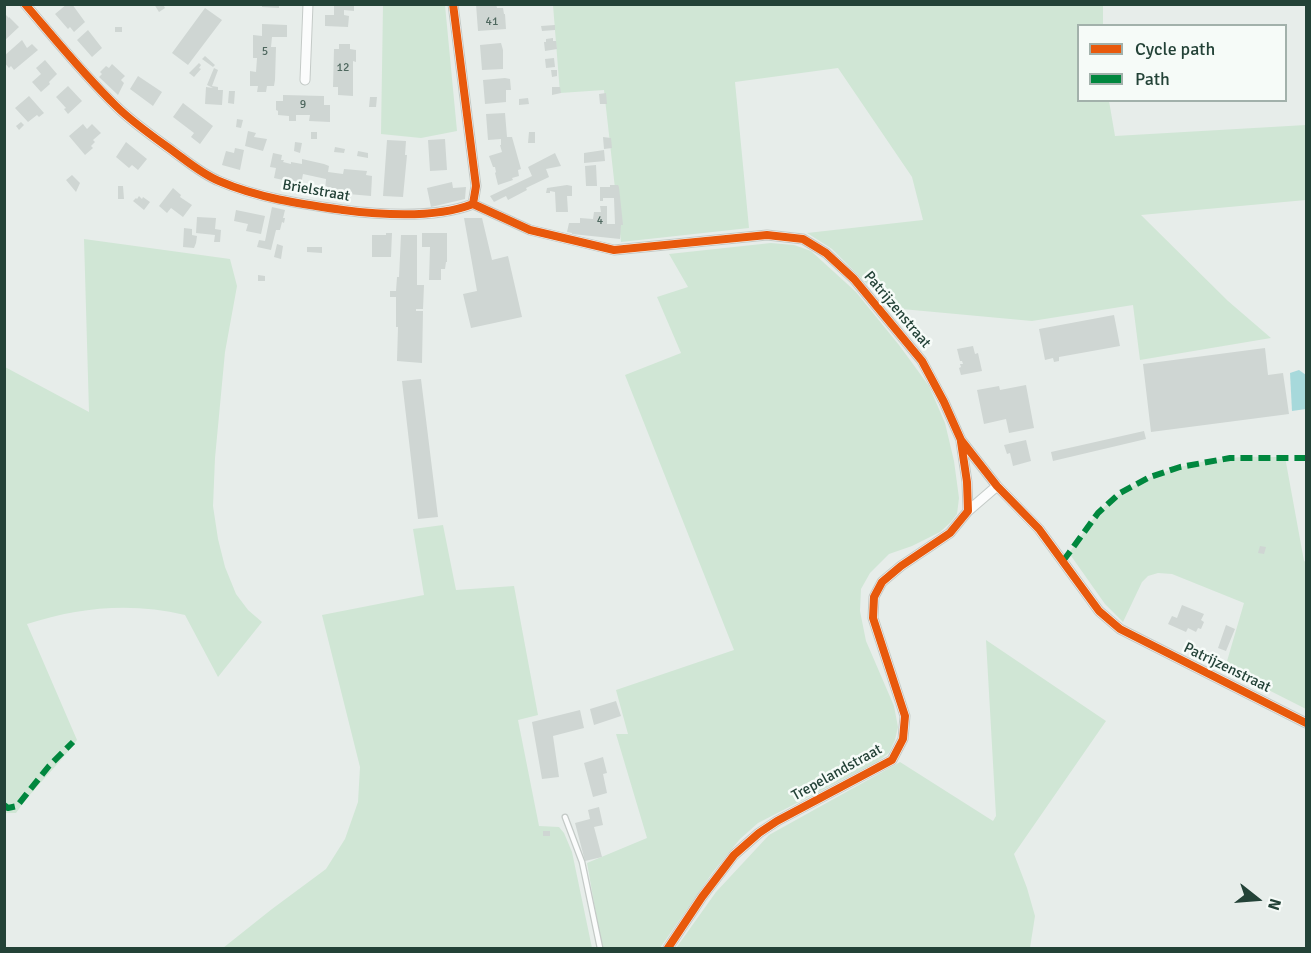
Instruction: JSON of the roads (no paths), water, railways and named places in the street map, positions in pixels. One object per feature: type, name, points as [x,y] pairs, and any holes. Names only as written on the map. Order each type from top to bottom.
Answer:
[{"type":"street","name":"Brielstraat","points":[[25,4],[117,108],[207,176],[255,194],[361,213],[401,214],[449,211],[474,204]]},
{"type":"street","points":[[305,80],[308,4]]},
{"type":"street","points":[[453,4],[476,186],[474,204]]},
{"type":"street","name":"Patrijzenstraat","points":[[474,204],[530,230],[614,250],[767,235],[803,239],[826,253],[854,279],[922,362],[961,440],[997,486],[1039,529],[1099,611],[1120,630],[1306,723]]},
{"type":"street","points":[[961,440],[967,482],[968,511]]},
{"type":"street","name":"Trepelandstraat","points":[[668,948],[734,855],[759,833],[777,821],[892,760],[903,739],[905,716],[873,618],[874,597],[882,582],[901,566],[950,533],[968,511],[997,486]]},
{"type":"lane","points":[[565,817],[582,862],[600,948]]},
{"type":"water","points":[[1299,370],[1306,375],[1306,409],[1292,411],[1290,373]]}]
